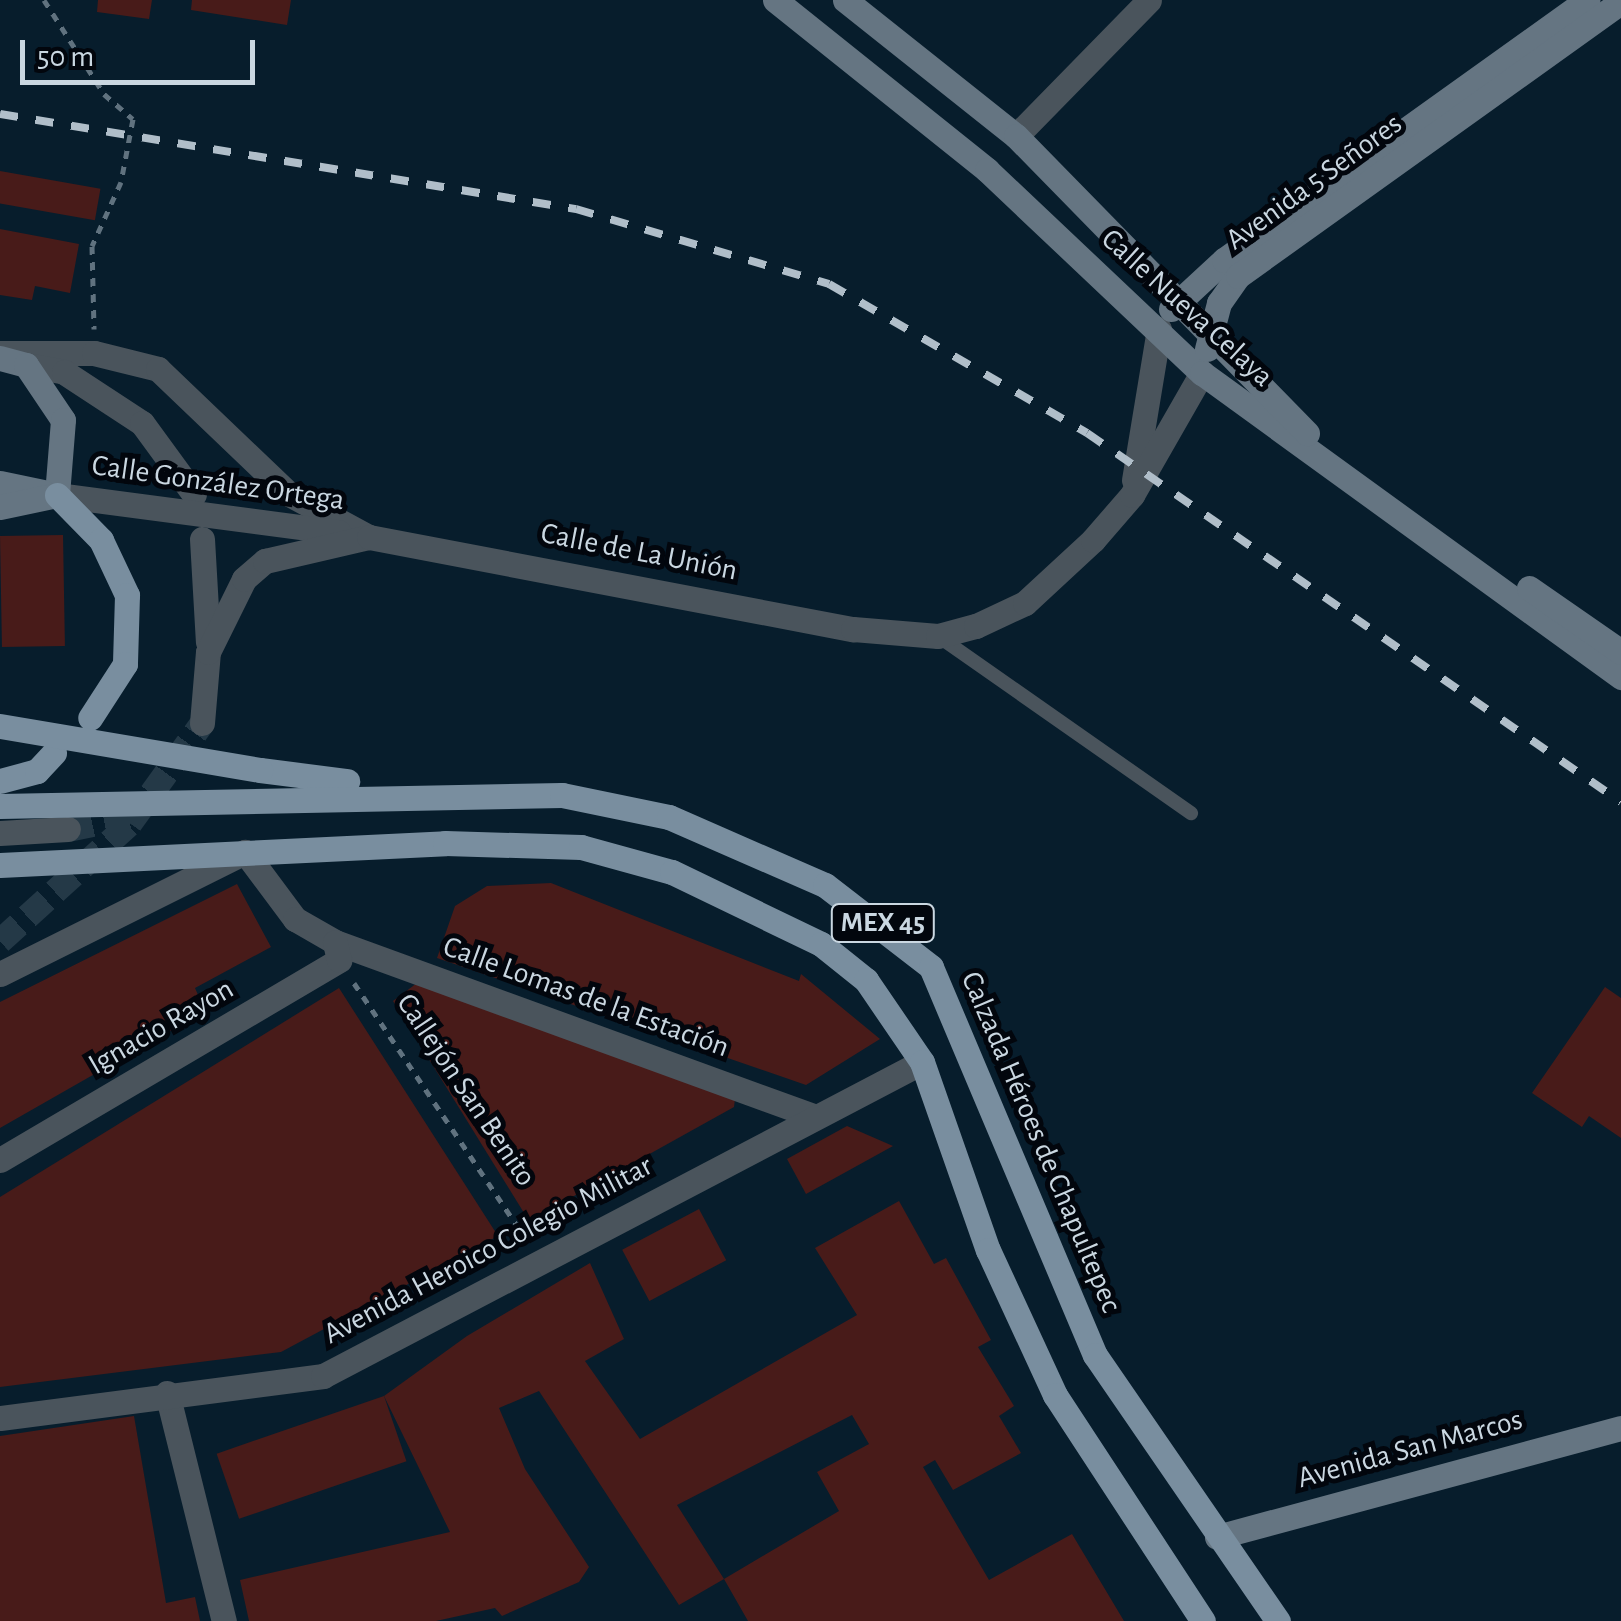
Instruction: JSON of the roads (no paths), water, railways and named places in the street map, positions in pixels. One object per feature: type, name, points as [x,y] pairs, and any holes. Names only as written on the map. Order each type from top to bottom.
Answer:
[{"type":"main road","name":"Calle Nueva Celaya","points":[[775,0],[908,102],[1159,329],[1202,373],[1621,677]]},
{"type":"main road","name":"Calle Nueva Celaya","points":[[845,0],[1016,136],[1178,297],[1298,428],[1621,652]]},
{"type":"main road","name":"Avenida 5 Señores","points":[[1159,329],[1178,297],[1587,0]]},
{"type":"main road","name":"Avenida 5 Señores","points":[[1202,373],[1210,336],[1238,276],[1621,2]]},
{"type":"main road","points":[[0,356],[26,365],[63,420],[57,495],[100,540],[128,595],[125,664],[90,718]]},
{"type":"main road","name":"Calle González Ortega","points":[[0,483],[57,495]]},
{"type":"main road","name":"Calle González Ortega","points":[[0,507],[57,495]]},
{"type":"main road","points":[[0,726],[260,770],[441,794]]},
{"type":"main road","points":[[0,781],[36,771],[54,754]]},
{"type":"main road","name":"Calzada Héroes de Chapultepec","points":[[0,806],[441,794],[562,795],[670,817],[825,885],[910,944],[946,991],[1095,1355],[1278,1621]]},
{"type":"main road","name":"MEX 45","points":[[0,866],[512,842],[621,854],[822,944],[866,980],[922,1062],[988,1250],[1055,1394],[1202,1621]]},
{"type":"main road","name":"Avenida San Marcos","points":[[1217,1537],[1621,1428]]},
{"type":"street","points":[[1016,136],[1149,0]]},
{"type":"street","name":"Avenida 5 Señores","points":[[1132,495],[1159,329]]},
{"type":"street","points":[[0,356],[94,354],[158,369],[289,494],[369,537]]},
{"type":"street","points":[[26,365],[64,372],[142,423],[194,494]]},
{"type":"street","name":"Avenida 5 Señores","points":[[1132,495],[1202,373]]},
{"type":"street","name":"Calle González Ortega","points":[[57,495],[369,537]]},
{"type":"street","name":"Calle de La Unión","points":[[202,723],[208,652],[230,598],[265,560],[369,537],[853,629],[938,636],[1025,603],[1132,495]]},
{"type":"street","points":[[202,540],[208,652]]},
{"type":"street","points":[[0,832],[68,829]]},
{"type":"street","points":[[0,974],[245,852],[295,919],[337,951]]},
{"type":"street","name":"Calle Lomas de la Estación","points":[[337,951],[814,1116]]},
{"type":"street","name":"Ignacio Rayon","points":[[0,1160],[337,951]]},
{"type":"street","name":"Avenida Heroico Colegio Militar","points":[[0,1418],[322,1376],[538,1256],[922,1062]]},
{"type":"street","points":[[167,1394],[224,1621]]},
{"type":"lane","points":[[938,636],[1191,813]]},
{"type":"tunnel","points":[[0,941],[130,823],[202,723]]},
{"type":"tunnel","points":[[68,829],[137,815]]},
{"type":"railway","points":[[0,114],[576,209],[829,284],[1087,433],[1621,802]]}]
